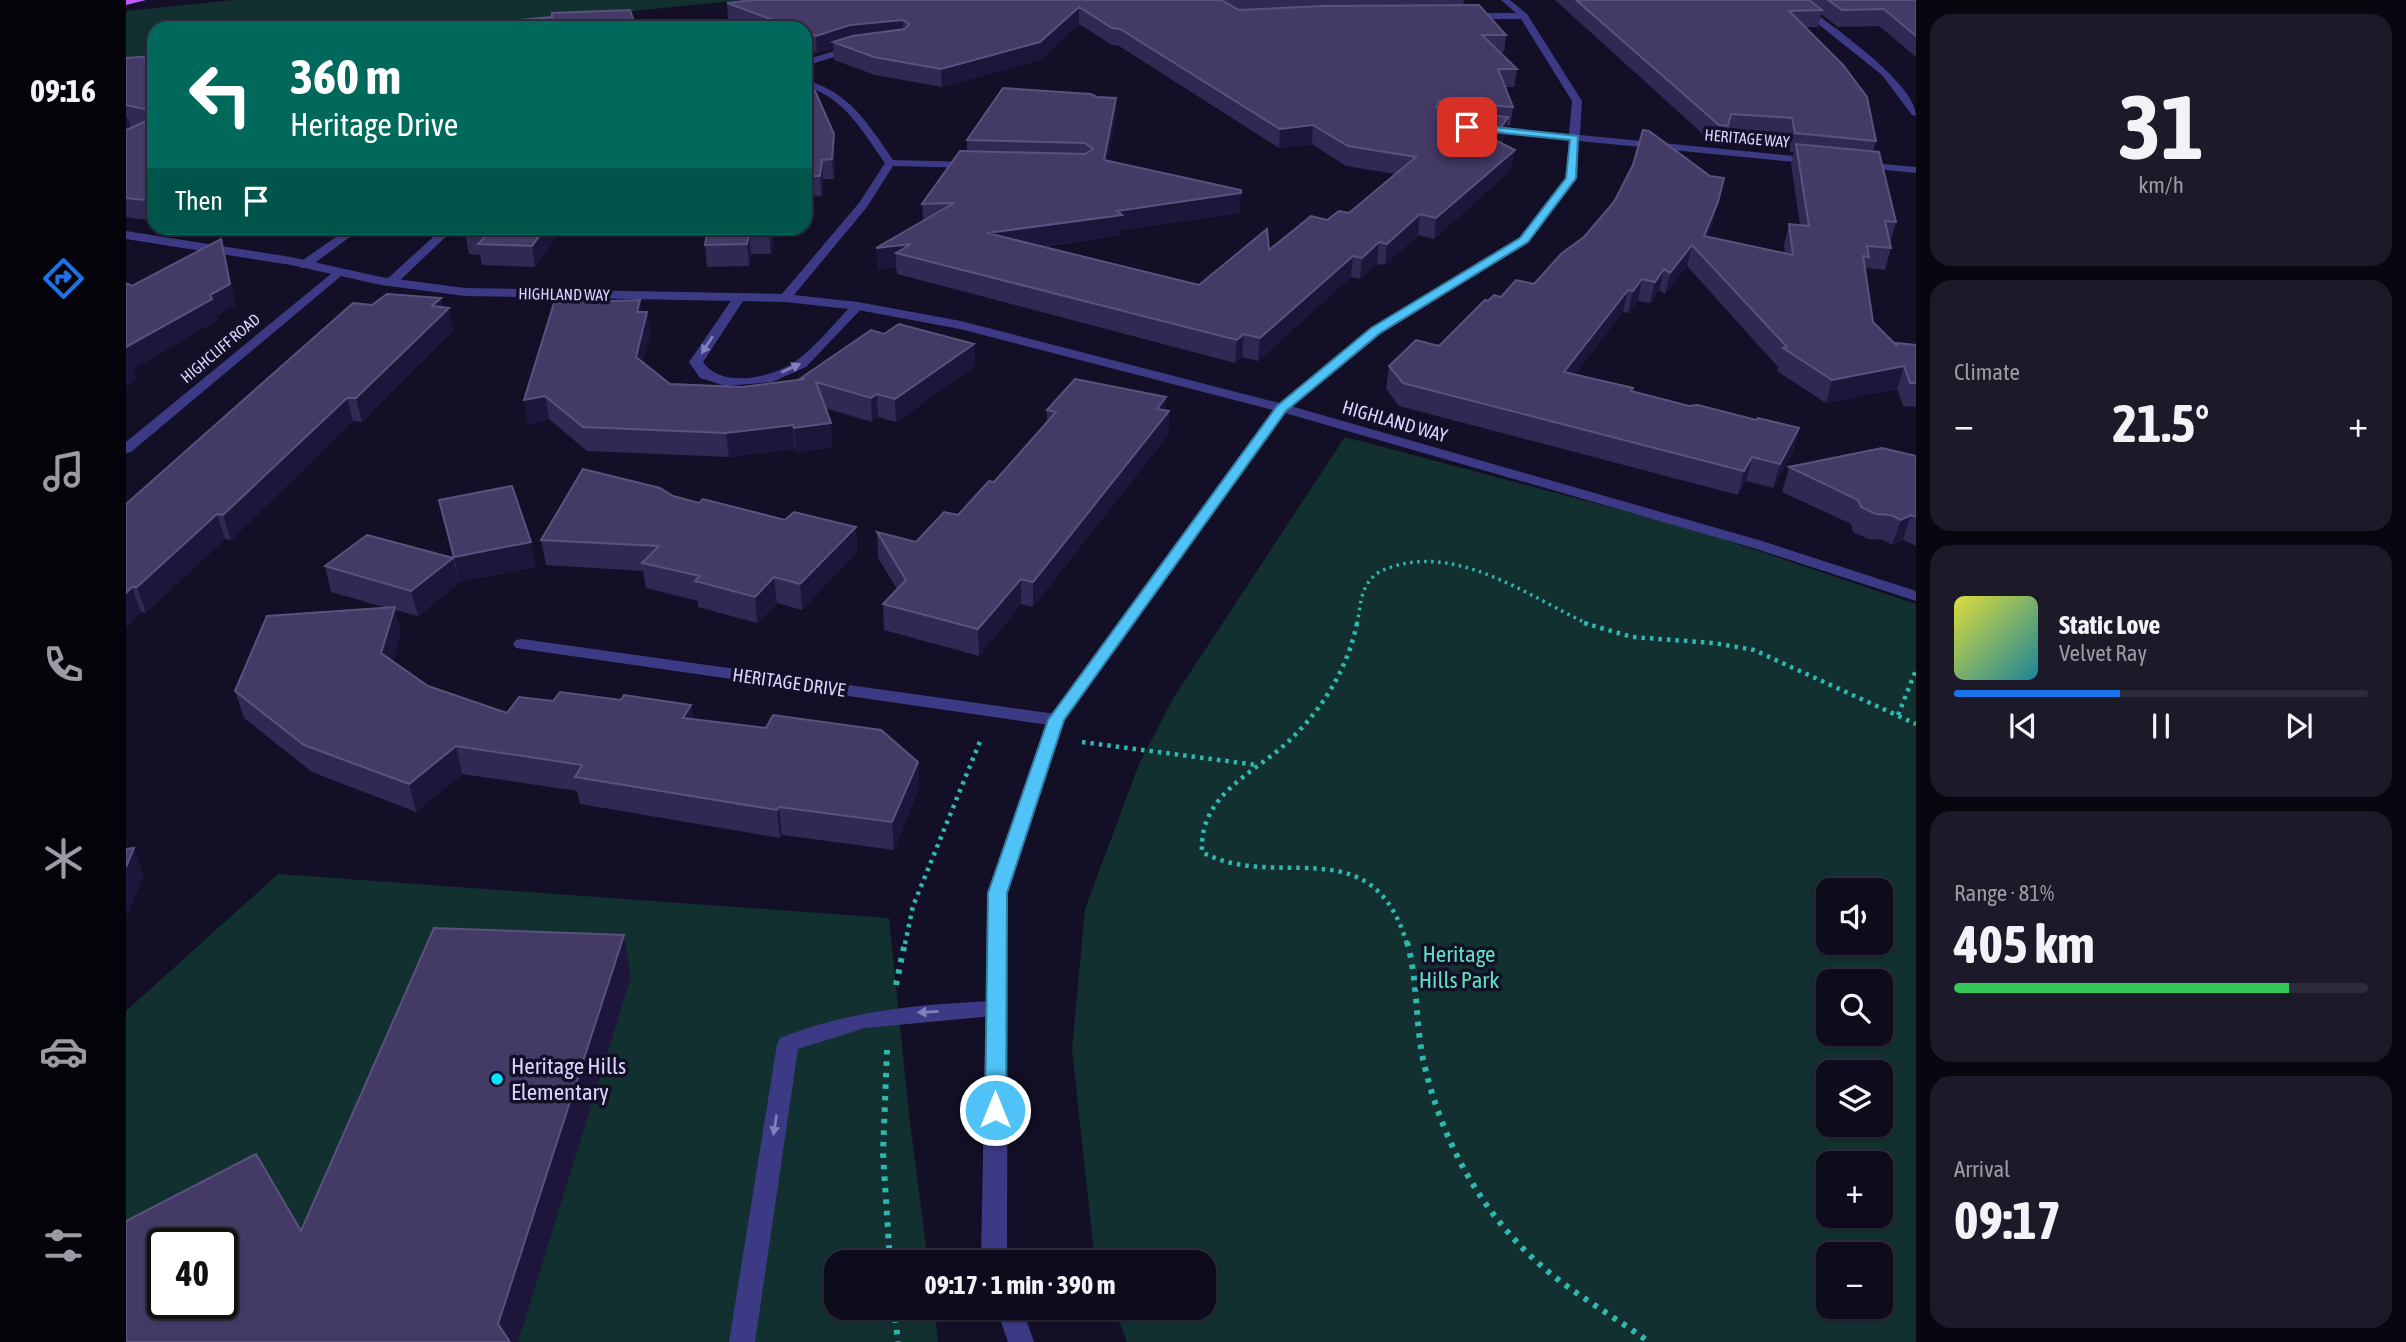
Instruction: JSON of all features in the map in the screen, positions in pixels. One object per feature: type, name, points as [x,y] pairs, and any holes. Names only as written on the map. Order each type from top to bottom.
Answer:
[{"type":"main road","points":[[126,2],[142,0]]},
{"type":"street","points":[[994,1250],[998,893],[1053,729],[1282,408],[1376,331],[1524,240],[1571,178],[1577,101],[1524,16],[1505,0]]},
{"type":"street","points":[[1792,0],[1885,73],[1916,113]]},
{"type":"street","points":[[1457,16],[1524,16]]},
{"type":"street","points":[[812,61],[851,48],[864,47]]},
{"type":"street","points":[[812,84],[838,99],[862,120],[890,163]]},
{"type":"street","points":[[1467,127],[1575,138]]},
{"type":"street","name":"HERITAGE WAY","points":[[1575,138],[1834,162]]},
{"type":"street","points":[[890,163],[988,166]]},
{"type":"street","points":[[785,298],[863,205],[890,163]]},
{"type":"street","points":[[1848,164],[1916,170]]},
{"type":"street","name":"HIGHLAND WAY","points":[[126,235],[304,265],[337,274],[466,292],[785,298],[858,306],[961,325],[1282,408],[1756,544],[1916,596]]},
{"type":"street","points":[[304,265],[346,235]]},
{"type":"street","points":[[390,282],[441,235]]},
{"type":"street","name":"HIGHCLIFF ROAD","points":[[126,449],[337,274]]},
{"type":"street","points":[[739,298],[696,362],[705,374],[726,382],[767,379],[801,363],[858,306]]},
{"type":"street","name":"HERITAGE DRIVE","points":[[522,644],[1053,729]]},
{"type":"street","points":[[742,1342],[788,1044],[825,1027],[891,1014],[996,1009]]},
{"type":"street","points":[[1013,1320],[1021,1342]]},
{"type":"path","points":[[1649,1342],[1556,1278],[1519,1246],[1491,1216],[1471,1183],[1432,1098],[1422,1054],[1407,938],[1398,916],[1381,894],[1366,881],[1344,871],[1318,867],[1222,863],[1202,852],[1199,842],[1202,828],[1217,800],[1234,783],[1283,747],[1332,692],[1352,643],[1359,603],[1368,580],[1381,570],[1413,562],[1436,563],[1490,576],[1613,634],[1658,640],[1718,642],[1749,648],[1916,724]]},
{"type":"path","points":[[1898,715],[1916,670]]},
{"type":"path","points":[[1053,729],[1258,765]]},
{"type":"path","points":[[895,1320],[898,1342]]},
{"type":"green space","points":[[233,0],[743,0],[535,21],[147,21],[147,60],[126,62],[126,11]]},
{"type":"green space","name":"Heritage Hills Park","points":[[1345,437],[1696,530],[1916,604],[1916,1342],[1127,1342],[1119,1320],[1216,1320],[1216,1250],[1094,1250],[1072,1049],[1085,909],[1139,764],[1174,697]]},
{"type":"green space","name":"Heritage Hills Elementary","points":[[278,874],[889,918],[909,1114],[926,1250],[824,1250],[824,1320],[935,1320],[938,1342],[126,1342],[126,1011]]},
{"type":"building","points":[[753,0],[1221,0],[1239,10],[1323,6],[1479,5],[1506,35],[1482,35],[1517,69],[1498,69],[1513,107],[1439,101],[1436,107],[1442,111],[1508,117],[1493,139],[1515,150],[1436,218],[1420,214],[1387,244],[1379,242],[1362,258],[1353,256],[1260,338],[1244,334],[1237,340],[896,253],[911,244],[876,248],[954,203],[922,204],[960,151],[1085,154],[1093,149],[1085,143],[967,140],[1003,88],[1116,98],[1104,160],[1241,190],[1241,193],[1117,211],[1122,215],[987,233],[1199,285],[1267,229],[1269,250],[1311,216],[1327,220],[1339,211],[1349,213],[1416,157],[1348,146],[1313,125],[1280,129],[1120,29],[1112,28],[1079,7],[1040,42],[941,69],[874,57],[833,42],[852,36],[905,29],[909,24],[903,20],[850,25],[816,36],[812,35],[812,21],[776,21],[727,3]]},
{"type":"building","points":[[1576,0],[1809,0],[1822,10],[1789,11],[1843,65],[1867,97],[1876,141],[1795,133],[1792,118],[1731,114],[1728,126],[1719,125]]},
{"type":"building","points":[[1828,0],[1916,0],[1916,36],[1884,9],[1842,10]]},
{"type":"building","points":[[630,10],[634,21],[507,21],[552,17],[552,13]]},
{"type":"building","points":[[147,56],[147,110],[126,105],[126,58]]},
{"type":"building","points":[[812,91],[815,91],[834,134],[832,159],[822,160],[820,176],[812,176]]},
{"type":"building","points":[[147,121],[147,200],[126,198],[126,130]]},
{"type":"building","points":[[1643,130],[1649,131],[1710,176],[1724,178],[1718,202],[1704,236],[1793,255],[1789,224],[1809,226],[1796,144],[1879,152],[1896,222],[1885,221],[1891,248],[1867,246],[1869,257],[1863,256],[1873,322],[1897,346],[1896,343],[1916,345],[1916,383],[1910,383],[1904,366],[1832,380],[1783,348],[1787,347],[1692,245],[1670,273],[1664,269],[1655,282],[1642,279],[1633,291],[1628,290],[1564,372],[1633,388],[1631,391],[1689,406],[1698,405],[1799,428],[1780,464],[1752,457],[1744,471],[1403,383],[1389,366],[1416,340],[1439,346],[1485,300],[1488,301],[1494,295],[1501,297],[1516,280],[1534,284],[1562,253],[1584,237],[1614,202],[1633,165]]},
{"type":"building","points":[[487,235],[540,235],[532,246],[478,244]]},
{"type":"building","points":[[707,235],[749,235],[747,244],[705,245]]},
{"type":"building","points":[[221,239],[230,284],[210,295],[212,299],[126,347],[126,283],[132,286]]},
{"type":"building","points":[[387,294],[441,298],[432,306],[449,308],[356,398],[347,398],[223,515],[217,514],[137,587],[132,587],[126,593],[126,504],[353,303],[372,305]]},
{"type":"building","points":[[640,300],[637,312],[647,312],[636,357],[670,384],[742,387],[805,379],[801,378],[871,330],[884,334],[899,324],[974,344],[895,399],[877,394],[871,398],[816,382],[831,423],[794,428],[793,425],[726,433],[583,427],[545,396],[524,400],[554,303]]},
{"type":"building","points":[[1075,379],[1166,397],[1157,409],[1169,411],[1033,582],[1021,579],[978,629],[883,604],[906,580],[877,532],[916,542],[944,512],[958,515],[989,481],[994,482],[1056,412],[1047,410]]},
{"type":"building","points":[[1882,448],[1916,456],[1916,517],[1911,515],[1901,520],[1891,515],[1876,514],[1861,507],[1858,500],[1789,467]]},
{"type":"building","points":[[583,469],[660,488],[673,496],[699,503],[703,499],[785,520],[794,512],[856,527],[800,584],[774,577],[755,597],[695,581],[700,576],[642,563],[659,546],[541,540]]},
{"type":"building","points":[[512,486],[531,542],[454,557],[439,500]]},
{"type":"building","points":[[367,535],[453,558],[411,591],[325,566]]},
{"type":"building","points":[[395,607],[381,653],[428,686],[507,713],[519,697],[553,701],[560,692],[621,700],[624,695],[691,705],[683,718],[766,728],[773,715],[881,730],[918,762],[892,822],[779,807],[777,810],[575,777],[582,765],[456,746],[409,784],[304,745],[235,691],[267,616]]},
{"type":"building","points":[[134,848],[126,867],[126,849]]},
{"type":"building","name":"Heritage Hills Elementary","points":[[434,928],[624,935],[498,1324],[510,1342],[126,1342],[126,1221],[256,1154],[301,1231]]},
{"type":"place","name":"Heritage Hills Elementary","points":[[497,1079]]},
{"type":"route","points":[[995,1110],[998,893],[1056,720],[1282,408],[1376,331],[1524,240],[1571,178],[1575,138],[1467,127]]}]
